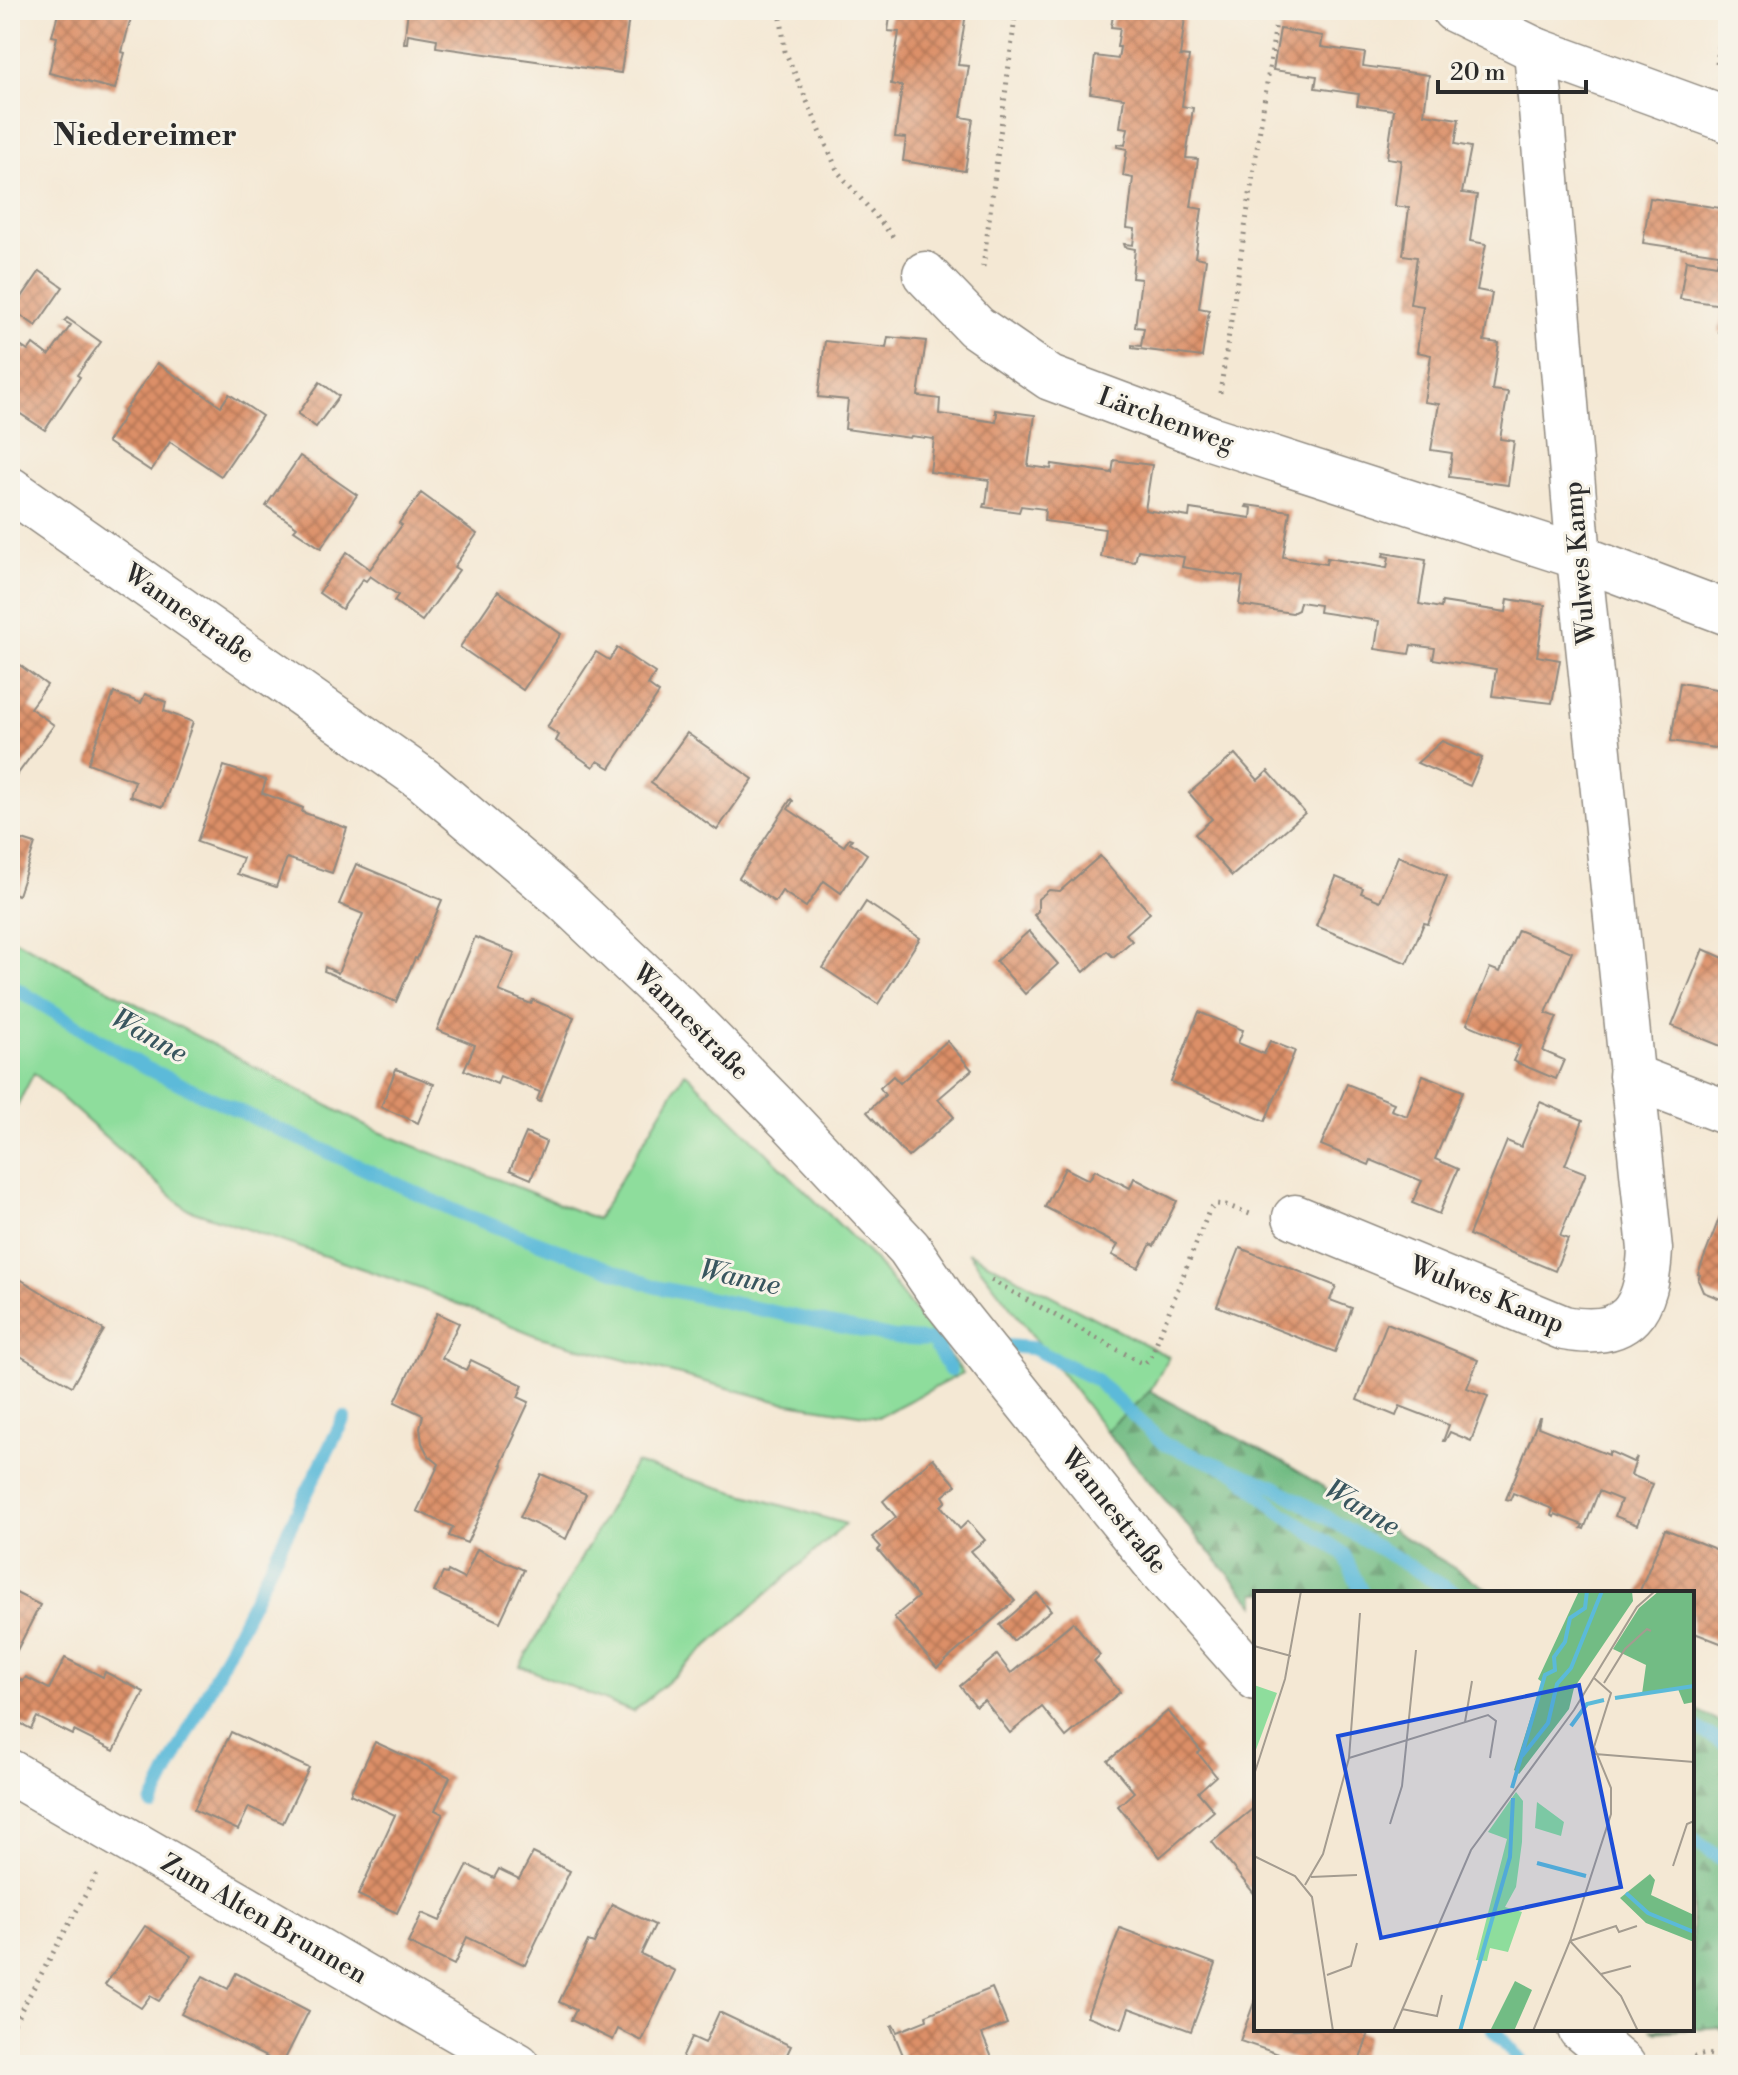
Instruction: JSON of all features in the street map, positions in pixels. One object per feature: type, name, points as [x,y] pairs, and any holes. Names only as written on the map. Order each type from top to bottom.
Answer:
[{"type":"street","points":[[1454,10],[1536,50],[1728,120]]},
{"type":"street","name":"Wulwes Kamp","points":[[1295,1217],[1564,1328],[1583,1331],[1608,1329],[1634,1314],[1648,1275],[1650,1249],[1579,557],[1536,50]]},
{"type":"street","name":"Lärchenweg","points":[[925,274],[976,327],[1050,378],[1213,439],[1579,557],[1728,613]]},
{"type":"street","name":"Wannestraße","points":[[10,489],[424,780],[564,899],[677,1006],[909,1248],[945,1301],[1163,1573],[1254,1676]]},
{"type":"street","points":[[1631,1076],[1728,1113]]},
{"type":"street","name":"Zum Alten Brunnen","points":[[10,1772],[518,2065]]},
{"type":"street","points":[[1582,2031],[1623,2065]]},
{"type":"path","points":[[780,10],[785,51],[838,172],[925,274]]},
{"type":"path","points":[[976,327],[1016,10]]},
{"type":"path","points":[[1213,439],[1278,10]]},
{"type":"path","points":[[988,1278],[1145,1363],[1150,1359],[1209,1211],[1216,1204],[1270,1219],[1295,1217]]},
{"type":"path","points":[[10,2030],[119,1835]]},
{"type":"path","points":[[1680,2065],[1703,2053],[1720,2057],[1728,2064]]},
{"type":"green space","points":[[10,937],[372,1129],[597,1219],[685,1072],[874,1259],[963,1373],[878,1417],[776,1401],[540,1337],[421,1289],[185,1208],[34,1073],[10,1119]]},
{"type":"green space","points":[[968,1252],[1169,1357],[1150,1391],[1106,1431]]},
{"type":"green space","points":[[1150,1391],[1288,1465],[1491,1591],[1254,1591],[1254,1604],[1106,1431]]},
{"type":"green space","points":[[635,1463],[846,1524],[633,1712],[520,1666]]},
{"type":"green space","points":[[1694,1708],[1728,1727],[1728,2038],[1719,2027],[1694,2029]]},
{"type":"building","points":[[59,10],[133,10],[115,89],[49,73],[57,37],[52,36]]},
{"type":"building","points":[[408,10],[630,10],[621,73],[436,47],[437,39],[408,34],[407,43],[404,43]]},
{"type":"building","points":[[891,10],[966,13],[958,65],[969,66],[961,117],[973,119],[965,171],[903,161],[906,138],[895,137],[902,86],[891,84],[899,32],[888,31]]},
{"type":"building","points":[[1114,10],[1186,10],[1180,56],[1189,57],[1182,106],[1193,108],[1186,158],[1198,159],[1191,207],[1202,209],[1195,257],[1206,259],[1199,308],[1209,310],[1202,357],[1132,348],[1132,345],[1141,346],[1144,328],[1135,327],[1141,279],[1132,278],[1135,249],[1124,244],[1133,245],[1135,229],[1127,228],[1133,178],[1123,176],[1127,149],[1117,147],[1117,144],[1125,145],[1128,128],[1120,127],[1124,98],[1090,93],[1095,56],[1118,59],[1120,28],[1111,27]]},
{"type":"building","points":[[1280,29],[1323,36],[1321,47],[1365,53],[1363,66],[1429,75],[1424,114],[1459,119],[1455,144],[1471,147],[1462,193],[1477,195],[1470,241],[1486,244],[1477,290],[1492,293],[1484,341],[1499,343],[1492,390],[1508,392],[1500,439],[1514,441],[1508,485],[1449,477],[1452,453],[1431,450],[1439,404],[1424,402],[1431,355],[1417,352],[1423,306],[1410,304],[1417,257],[1403,255],[1409,208],[1395,206],[1401,160],[1387,158],[1394,110],[1357,105],[1359,94],[1315,88],[1317,76],[1273,70]]},
{"type":"building","points":[[1650,198],[1728,209],[1728,334],[1719,332],[1723,305],[1680,299],[1686,260],[1717,265],[1719,254],[1643,243]]},
{"type":"building","points":[[40,271],[63,287],[36,326],[13,310]]},
{"type":"building","points":[[67,318],[101,342],[77,375],[80,377],[45,430],[10,407],[10,376],[13,371],[10,369],[10,355],[17,344],[28,351],[33,344],[49,356],[71,325],[64,321]]},
{"type":"building","points":[[888,337],[926,341],[918,396],[940,399],[939,414],[996,422],[995,410],[1035,415],[1028,466],[1051,469],[1052,464],[1112,473],[1114,460],[1152,465],[1145,510],[1189,517],[1190,509],[1251,518],[1252,508],[1247,505],[1290,511],[1283,557],[1326,564],[1327,558],[1387,568],[1389,557],[1383,556],[1384,553],[1426,560],[1419,604],[1441,608],[1442,602],[1506,612],[1508,599],[1545,605],[1537,656],[1560,660],[1552,703],[1492,696],[1496,669],[1433,659],[1435,648],[1411,645],[1409,654],[1375,649],[1379,621],[1319,612],[1320,605],[1300,602],[1298,610],[1292,613],[1239,605],[1243,577],[1182,567],[1184,557],[1138,550],[1135,562],[1101,557],[1105,529],[1044,521],[1045,509],[1021,506],[1019,512],[983,507],[989,480],[930,472],[934,439],[845,429],[848,400],[818,397],[825,341],[886,348]]},
{"type":"building","points":[[157,363],[221,406],[229,394],[262,416],[221,476],[170,442],[151,471],[107,442]]},
{"type":"building","points":[[320,382],[339,396],[316,427],[298,414]]},
{"type":"building","points":[[300,456],[357,495],[321,548],[266,506]]},
{"type":"building","points":[[421,493],[477,534],[454,567],[459,570],[422,621],[394,601],[398,595],[370,576],[366,581],[363,579],[342,609],[319,593],[347,552],[370,569]]},
{"type":"building","points":[[498,591],[561,634],[523,690],[460,647]]},
{"type":"building","points":[[617,648],[655,673],[648,685],[659,693],[610,768],[598,761],[593,767],[556,741],[559,735],[547,727],[596,652],[609,660]]},
{"type":"building","points":[[10,658],[47,685],[30,708],[54,725],[14,779],[10,776]]},
{"type":"building","points":[[1680,683],[1728,691],[1728,750],[1671,741]]},
{"type":"building","points":[[114,693],[141,703],[145,694],[166,702],[164,711],[193,722],[163,807],[130,796],[135,781],[88,763]]},
{"type":"building","points":[[687,733],[753,779],[717,830],[651,783]]},
{"type":"building","points":[[1442,741],[1482,758],[1470,786],[1417,763]]},
{"type":"building","points":[[1235,754],[1258,780],[1268,771],[1305,813],[1232,876],[1195,834],[1212,819],[1189,793]]},
{"type":"building","points":[[224,766],[266,780],[262,793],[347,828],[332,873],[287,858],[276,887],[237,874],[243,858],[197,842]]},
{"type":"building","points":[[791,799],[793,801],[788,809],[844,846],[849,838],[852,839],[850,842],[867,854],[841,893],[824,881],[806,907],[782,891],[775,902],[739,878]]},
{"type":"building","points":[[10,836],[35,844],[18,895],[10,892]]},
{"type":"building","points":[[1100,856],[1150,913],[1126,934],[1132,941],[1113,957],[1107,951],[1084,972],[1034,915],[1038,911],[1038,899],[1049,890],[1060,891]]},
{"type":"building","points":[[1398,856],[1447,876],[1428,924],[1424,923],[1407,963],[1316,926],[1336,877],[1363,888],[1361,893],[1380,901]]},
{"type":"building","points":[[356,864],[442,900],[396,1002],[324,971],[325,967],[338,973],[363,914],[339,904]]},
{"type":"building","points":[[866,902],[920,938],[878,1004],[823,968]]},
{"type":"building","points":[[1518,930],[1572,952],[1546,1013],[1557,1017],[1543,1051],[1564,1060],[1556,1079],[1513,1061],[1520,1046],[1467,1024],[1490,968],[1500,972]]},
{"type":"building","points":[[1029,931],[1058,964],[1025,994],[996,961]]},
{"type":"building","points":[[475,937],[515,953],[499,991],[531,1004],[533,1000],[574,1017],[540,1102],[537,1100],[540,1092],[500,1076],[497,1084],[464,1070],[475,1045],[437,1030]]},
{"type":"building","points":[[1703,949],[1728,960],[1728,1049],[1672,1026]]},
{"type":"building","points":[[1199,1012],[1243,1030],[1238,1043],[1264,1054],[1270,1041],[1295,1051],[1265,1121],[1171,1082]]},
{"type":"building","points":[[947,1041],[972,1070],[938,1099],[954,1117],[908,1157],[867,1112],[885,1095],[880,1088],[893,1076],[900,1083]]},
{"type":"building","points":[[396,1069],[434,1084],[418,1123],[381,1107]]},
{"type":"building","points":[[1423,1075],[1463,1091],[1435,1159],[1458,1169],[1439,1214],[1412,1203],[1422,1181],[1371,1160],[1369,1165],[1321,1145],[1347,1084],[1394,1103],[1391,1110],[1407,1116]]},
{"type":"building","points":[[1540,1102],[1583,1120],[1565,1165],[1586,1173],[1560,1236],[1568,1239],[1555,1271],[1469,1235],[1507,1141],[1521,1147]]},
{"type":"building","points":[[526,1133],[546,1142],[531,1179],[510,1170]]},
{"type":"building","points":[[1065,1168],[1089,1180],[1095,1170],[1130,1188],[1134,1178],[1177,1201],[1154,1246],[1151,1244],[1138,1268],[1112,1255],[1118,1245],[1045,1207]]},
{"type":"building","points":[[1728,1195],[1728,1302],[1703,1292],[1698,1274]]},
{"type":"building","points":[[1240,1248],[1336,1286],[1330,1300],[1352,1308],[1335,1352],[1217,1306]]},
{"type":"building","points":[[10,1273],[104,1330],[72,1386],[10,1350]]},
{"type":"building","points":[[437,1313],[459,1323],[442,1358],[466,1370],[471,1360],[523,1385],[518,1397],[529,1402],[467,1543],[449,1536],[453,1527],[417,1511],[439,1464],[428,1455],[422,1443],[420,1428],[423,1415],[395,1402]]},
{"type":"building","points":[[1387,1323],[1478,1360],[1467,1388],[1488,1396],[1471,1441],[1450,1432],[1443,1441],[1449,1425],[1400,1406],[1396,1416],[1357,1400]]},
{"type":"building","points":[[1539,1418],[1538,1427],[1609,1455],[1609,1451],[1633,1462],[1637,1457],[1631,1475],[1653,1484],[1637,1525],[1615,1516],[1621,1500],[1599,1491],[1584,1529],[1581,1528],[1583,1525],[1555,1514],[1554,1517],[1551,1515],[1553,1509],[1513,1493],[1510,1500],[1506,1499]]},
{"type":"building","points":[[933,1458],[956,1485],[943,1496],[946,1501],[941,1506],[960,1529],[968,1521],[985,1540],[971,1551],[1015,1601],[937,1668],[894,1617],[918,1597],[878,1550],[881,1547],[872,1537],[896,1517],[883,1501]]},
{"type":"building","points":[[541,1474],[586,1494],[566,1539],[520,1517]]},
{"type":"building","points":[[1665,1529],[1728,1554],[1728,1646],[1694,1633],[1694,1591],[1640,1591]]},
{"type":"building","points":[[477,1549],[524,1570],[500,1622],[434,1592],[443,1573],[447,1574],[448,1571],[464,1579]]},
{"type":"building","points":[[10,1590],[40,1605],[10,1664]]},
{"type":"building","points":[[1037,1593],[1051,1610],[1013,1641],[1000,1625]]},
{"type":"building","points":[[1073,1622],[1100,1655],[1094,1661],[1120,1692],[1066,1737],[1042,1707],[1010,1733],[984,1700],[976,1706],[960,1686],[997,1655],[1011,1673]]},
{"type":"building","points":[[65,1658],[103,1677],[105,1672],[144,1692],[114,1751],[37,1717],[31,1729],[10,1718],[10,1675],[23,1681],[26,1677],[49,1689]]},
{"type":"building","points":[[1168,1711],[1201,1751],[1198,1753],[1216,1776],[1198,1792],[1214,1811],[1160,1857],[1118,1806],[1134,1792],[1108,1761]]},
{"type":"building","points":[[231,1732],[309,1768],[283,1823],[249,1807],[238,1830],[194,1810]]},
{"type":"building","points":[[375,1742],[450,1777],[435,1810],[443,1814],[397,1913],[358,1895],[395,1815],[350,1794]]},
{"type":"building","points":[[1254,1808],[1254,1894],[1212,1842]]},
{"type":"building","points":[[533,1853],[570,1871],[525,1965],[467,1937],[454,1965],[408,1943],[422,1913],[440,1921],[468,1865],[494,1878],[499,1869],[519,1879]]},
{"type":"building","points":[[612,1904],[655,1925],[641,1954],[675,1971],[642,2041],[618,2029],[613,2040],[571,2020],[576,2010],[559,2002],[588,1941],[594,1943]]},
{"type":"building","points":[[145,1926],[192,1956],[159,2001],[150,1996],[141,2008],[105,1985]]},
{"type":"building","points":[[1120,1928],[1216,1964],[1191,2031],[1129,2008],[1122,2029],[1087,2016]]},
{"type":"building","points":[[236,1973],[309,2011],[282,2065],[181,2014],[203,1976],[228,1989]]},
{"type":"building","points":[[992,1988],[1007,2024],[982,2034],[993,2060],[981,2065],[907,2065],[891,2026],[897,2032],[927,2020],[926,2015]]},
{"type":"building","points":[[1254,2002],[1254,2031],[1357,2031],[1368,2035],[1358,2065],[1311,2065],[1240,2041]]},
{"type":"building","points":[[719,2012],[791,2046],[782,2065],[679,2065],[692,2037],[705,2043]]},
{"type":"waterway","name":"Wanne","points":[[10,985],[146,1068],[460,1213],[656,1287],[895,1338],[969,1343]]},
{"type":"waterway","points":[[932,1340],[950,1370]]},
{"type":"waterway","name":"Wanne","points":[[993,1345],[1032,1348],[1095,1379],[1164,1444],[1275,1487],[1452,1591]]},
{"type":"waterway","points":[[152,1804],[344,1418]]},
{"type":"waterway","points":[[1241,1477],[1278,1510],[1343,1553],[1361,1591]]},
{"type":"waterway","name":"Wanne","points":[[1694,1727],[1728,1745]]},
{"type":"waterway","points":[[1694,1840],[1728,1863]]},
{"type":"waterway","points":[[1495,2031],[1524,2065]]},
{"type":"district","name":"Niedereimer","points":[[145,136]]}]
